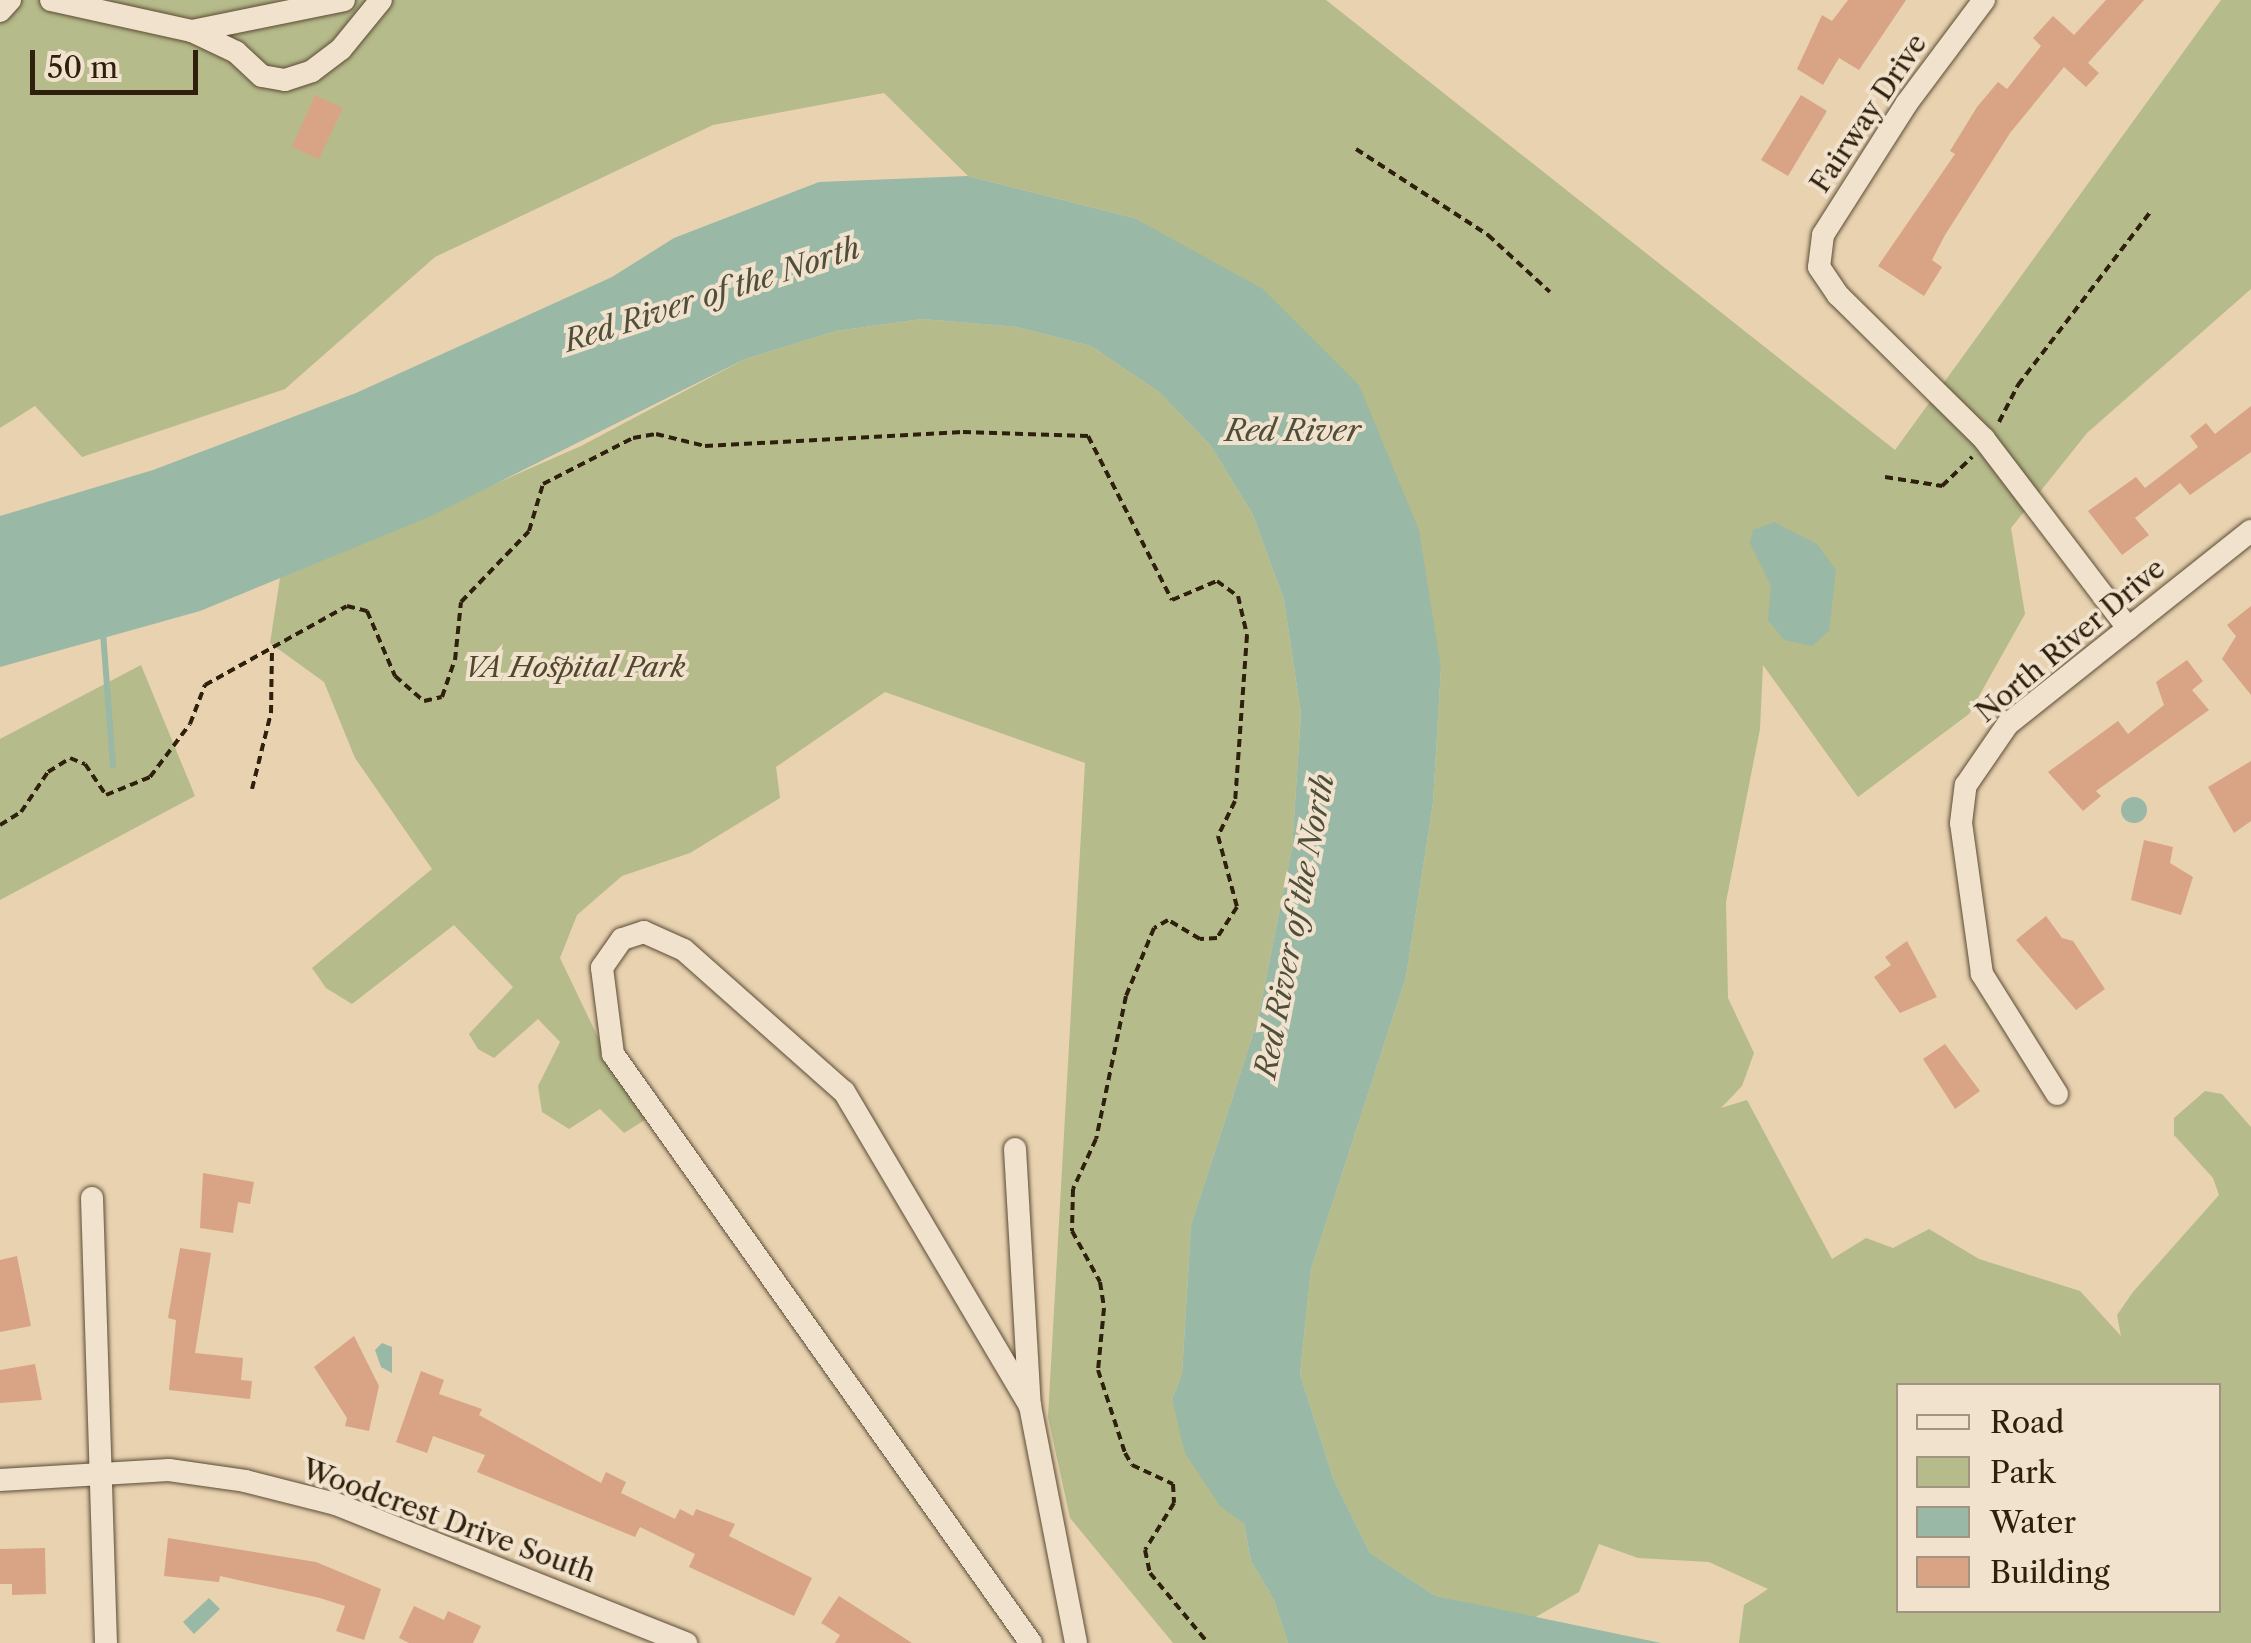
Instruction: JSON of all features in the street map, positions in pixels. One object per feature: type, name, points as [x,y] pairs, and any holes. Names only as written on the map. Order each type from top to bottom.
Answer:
[{"type":"street","points":[[0,11],[10,0]]},
{"type":"street","points":[[51,0],[192,31],[236,52],[262,76],[285,80],[312,71],[341,49],[381,0]]},
{"type":"street","points":[[192,31],[344,0]]},
{"type":"street","name":"Fairway Drive","points":[[1984,0],[1907,102],[1823,235],[1819,267],[1838,295],[1986,441]]},
{"type":"street","points":[[1986,441],[2128,628]]},
{"type":"street","name":"North River Drive","points":[[2057,1094],[1982,974],[1961,823],[1966,784],[2008,724],[2251,532]]},
{"type":"street","points":[[1030,1406],[844,1092],[684,950],[644,932],[622,939],[602,968],[613,1054],[1032,1643]]},
{"type":"street","points":[[1015,1148],[1030,1406],[1076,1643]]},
{"type":"street","points":[[92,1198],[106,1643]]},
{"type":"street","name":"Woodcrest Drive South","points":[[0,1480],[100,1471],[169,1470],[336,1504],[686,1643]]},
{"type":"path","points":[[1356,149],[1488,235],[1550,292]]},
{"type":"path","points":[[1885,477],[1942,486],[1986,441],[2018,385],[2151,211]]},
{"type":"path","points":[[0,825],[21,812],[48,772],[70,758],[84,764],[106,795],[150,777],[190,724],[205,685],[226,669],[272,652],[346,606],[367,612],[395,676],[424,702],[442,697],[455,660],[462,602],[529,531],[543,484],[633,438],[656,434],[705,446],[964,432],[1088,436],[1172,600],[1217,580],[1238,596],[1247,634],[1235,800],[1218,836],[1237,907],[1217,938],[1200,939],[1168,920],[1154,928],[1126,996],[1096,1139],[1073,1188],[1072,1231],[1100,1282],[1104,1308],[1098,1370],[1125,1453],[1132,1465],[1173,1484],[1174,1503],[1145,1550],[1150,1573],[1208,1643]]},
{"type":"path","points":[[252,789],[272,713],[272,652]]},
{"type":"green space","points":[[0,0],[1326,0],[1895,450],[2221,0],[2251,0],[2251,289],[2087,433],[2011,528],[2025,614],[1969,714],[1858,797],[1763,665],[1760,729],[1726,902],[1728,998],[1754,1053],[1742,1086],[1721,1108],[1747,1100],[1832,1259],[1866,1238],[1893,1248],[1929,1229],[1979,1259],[2080,1291],[2121,1336],[2117,1315],[2219,1195],[2213,1178],[2174,1135],[2174,1118],[2205,1091],[2222,1094],[2251,1127],[2251,1643],[1739,1643],[1744,1605],[1768,1589],[1709,1562],[1638,1558],[1599,1544],[1579,1592],[1534,1618],[1436,1596],[1370,1553],[1333,1478],[1300,1374],[1311,1269],[1406,977],[1433,803],[1441,668],[1134,218],[968,176],[884,93],[713,125],[435,257],[285,389],[82,457],[35,406],[0,428]]},
{"type":"green space","name":"VA Hospital Park","points":[[922,319],[1017,327],[1091,346],[1158,391],[1211,446],[1253,515],[1284,600],[1301,714],[1292,848],[1258,1019],[1191,1225],[1182,1374],[1172,1399],[1220,1505],[1244,1524],[1251,1561],[1274,1600],[1288,1643],[1173,1643],[1070,1518],[1048,1417],[1085,763],[885,692],[776,767],[780,798],[690,853],[622,876],[577,915],[560,958],[618,1079],[648,1118],[624,1133],[600,1109],[569,1129],[542,1112],[538,1086],[560,1042],[538,1019],[494,1058],[478,1049],[469,1034],[513,987],[454,925],[352,1004],[326,988],[312,968],[432,869],[355,758],[324,682],[270,643],[280,578],[581,446],[745,359],[836,331]]},
{"type":"green space","points":[[141,665],[195,796],[0,900],[0,739]]},
{"type":"water","name":"Red River","points":[[968,176],[1134,218],[1263,289],[1359,385],[1419,530],[1441,668],[1433,803],[1406,977],[1311,1269],[1300,1374],[1333,1478],[1370,1553],[1436,1596],[1661,1643],[1288,1643],[1274,1600],[1251,1561],[1244,1524],[1220,1506],[1185,1453],[1172,1399],[1182,1374],[1191,1225],[1258,1019],[1292,848],[1301,714],[1284,600],[1253,515],[1211,446],[1158,391],[1091,346],[1017,327],[922,319],[836,331],[745,359],[429,517],[200,611],[0,667],[0,516],[153,470],[356,393],[612,277],[674,238],[819,182]]},
{"type":"water","points":[[1774,522],[1817,544],[1836,570],[1829,631],[1812,646],[1784,640],[1768,620],[1771,586],[1750,543],[1753,530]]},
{"type":"water","points":[[2134,797],[2143,801],[2147,810],[2143,819],[2134,823],[2125,819],[2121,810],[2125,801]]},
{"type":"water","points":[[382,1343],[392,1347],[392,1373],[381,1367],[375,1350]]},
{"type":"water","points":[[209,1598],[220,1609],[194,1634],[183,1622]]},
{"type":"building","points":[[1848,0],[1906,0],[1859,70],[1839,58],[1823,85],[1797,69],[1822,15],[1832,21]]},
{"type":"building","points":[[2106,0],[2144,0],[2088,63],[2099,73],[2086,87],[2064,67],[2010,133],[1945,235],[1932,260],[1942,267],[1924,296],[1878,266],[1955,154],[1950,151],[1977,107],[1998,82],[2007,89],[2041,46],[2033,38],[2053,16],[2074,35]]},
{"type":"building","points":[[315,95],[343,108],[319,159],[292,147]]},
{"type":"building","points":[[1801,95],[1827,111],[1788,176],[1761,160]]},
{"type":"building","points":[[2251,406],[2251,452],[2190,495],[2180,483],[2135,518],[2149,535],[2122,555],[2088,511],[2136,477],[2145,488],[2198,447],[2190,436],[2206,423],[2215,434]]},
{"type":"building","points":[[2251,606],[2251,695],[2222,659],[2236,636],[2227,625]]},
{"type":"building","points":[[2187,660],[2203,681],[2192,690],[2209,710],[2096,791],[2101,796],[2083,811],[2048,772],[2118,721],[2128,734],[2164,705],[2156,682]]},
{"type":"building","points":[[2251,761],[2251,821],[2234,833],[2208,787]]},
{"type":"building","points":[[2144,840],[2173,847],[2170,863],[2193,877],[2181,915],[2131,900]]},
{"type":"building","points":[[2046,916],[2062,938],[2073,941],[2105,989],[2076,1010],[2016,940]]},
{"type":"building","points":[[1907,941],[1937,997],[1900,1013],[1874,977],[1891,965],[1885,957]]},
{"type":"building","points":[[1945,1044],[1980,1091],[1955,1109],[1923,1059]]},
{"type":"building","points":[[203,1173],[254,1182],[250,1204],[238,1202],[233,1233],[200,1228]]},
{"type":"building","points":[[180,1248],[211,1253],[195,1353],[243,1358],[241,1380],[252,1381],[250,1399],[169,1390],[176,1320],[168,1318]]},
{"type":"building","points":[[17,1256],[31,1326],[0,1332],[0,1260]]},
{"type":"building","points":[[354,1336],[379,1386],[369,1431],[345,1426],[347,1418],[314,1367]]},
{"type":"building","points":[[35,1364],[42,1400],[0,1403],[0,1370]]},
{"type":"building","points":[[421,1371],[444,1380],[439,1394],[482,1409],[479,1415],[601,1483],[606,1472],[626,1482],[621,1493],[675,1519],[680,1509],[693,1516],[696,1509],[735,1524],[729,1536],[812,1578],[794,1616],[689,1567],[695,1554],[640,1527],[635,1537],[477,1472],[485,1455],[433,1436],[427,1453],[396,1442]]},
{"type":"building","points":[[168,1538],[316,1562],[381,1589],[364,1640],[336,1631],[345,1606],[320,1598],[220,1576],[219,1582],[164,1576]]},
{"type":"building","points":[[45,1548],[46,1594],[12,1595],[12,1584],[0,1584],[0,1549]]},
{"type":"building","points":[[839,1596],[912,1643],[835,1643],[840,1635],[821,1623]]},
{"type":"building","points":[[414,1606],[444,1620],[448,1611],[481,1626],[473,1643],[409,1643],[399,1638]]},
{"type":"waterway","points":[[103,633],[113,766]]},
{"type":"water label","name":"Red River of the North","points":[[712,295]]},
{"type":"water label","name":"Red River of the North","points":[[1295,926]]}]
